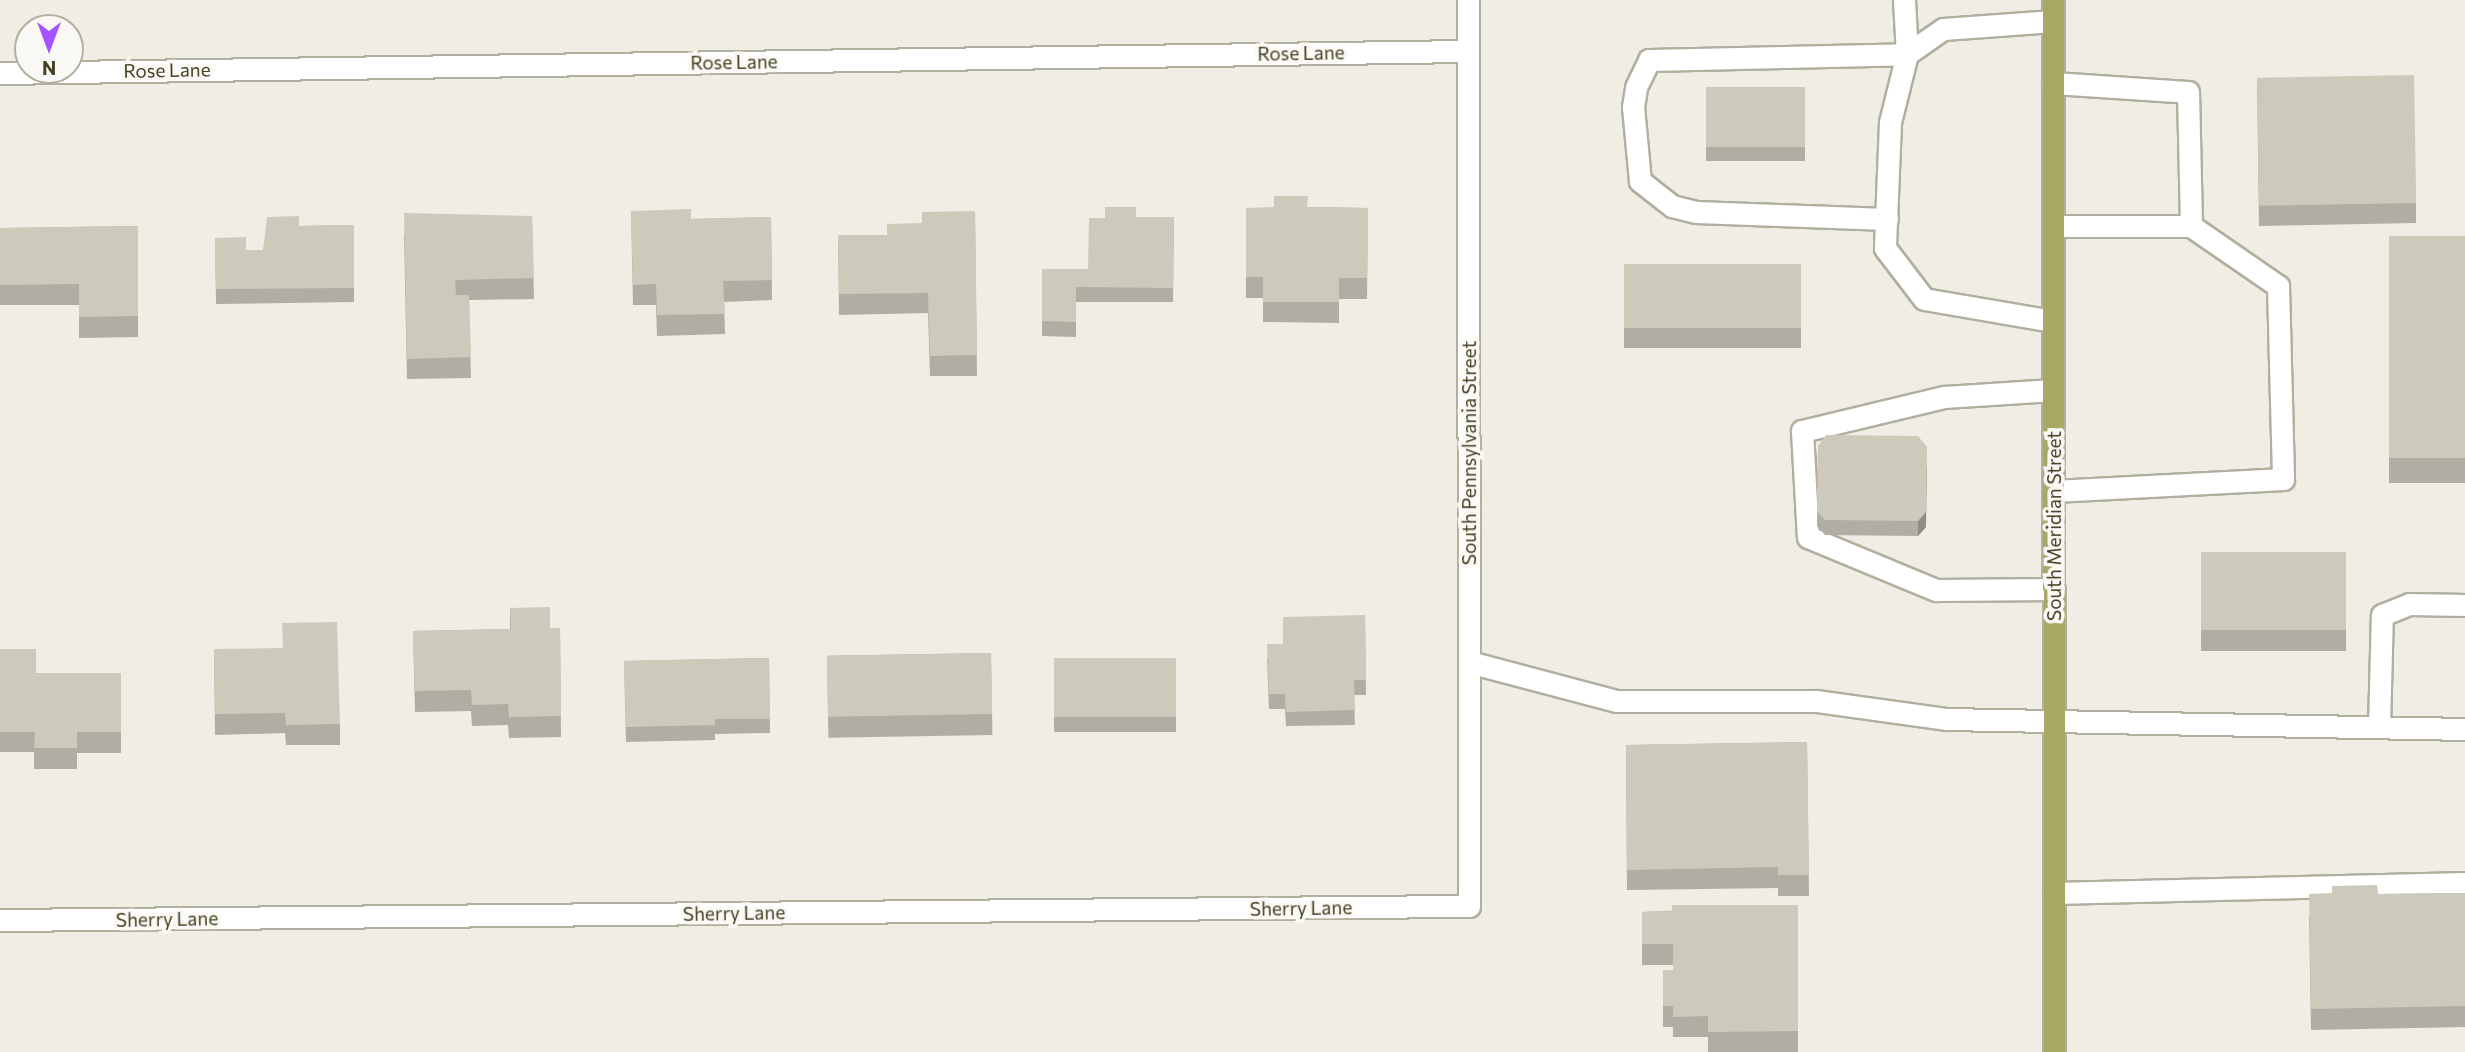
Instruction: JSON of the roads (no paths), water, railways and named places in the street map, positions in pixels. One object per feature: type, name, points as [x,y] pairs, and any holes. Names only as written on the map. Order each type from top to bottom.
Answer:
[{"type":"main road","name":"South Meridian Street","points":[[2053,11],[2054,1052]]},
{"type":"street","name":"South Pennsylvania Street","points":[[1468,0],[1469,906]]},
{"type":"street","points":[[1904,0],[1907,54],[1890,122],[1885,248],[1924,299],[2053,321]]},
{"type":"street","points":[[1887,219],[1696,212],[1653,195],[1640,181],[1634,145],[1636,87],[1649,60],[1907,54],[1943,29],[2053,11]]},
{"type":"street","name":"Rose Lane","points":[[0,73],[1468,51]]},
{"type":"street","points":[[2053,83],[2188,92],[2191,226]]},
{"type":"street","points":[[2053,226],[2191,226],[2278,286],[2283,479],[2054,491]]},
{"type":"street","points":[[2053,390],[1944,397],[1802,430],[1808,537],[1936,590],[2054,589]]},
{"type":"street","points":[[2379,726],[2382,615],[2409,604],[2465,605]]},
{"type":"street","points":[[1469,662],[1617,701],[1816,701],[1946,719],[2465,729]]},
{"type":"street","points":[[2054,893],[2465,883]]},
{"type":"street","name":"Sherry Lane","points":[[0,920],[1469,906]]}]
